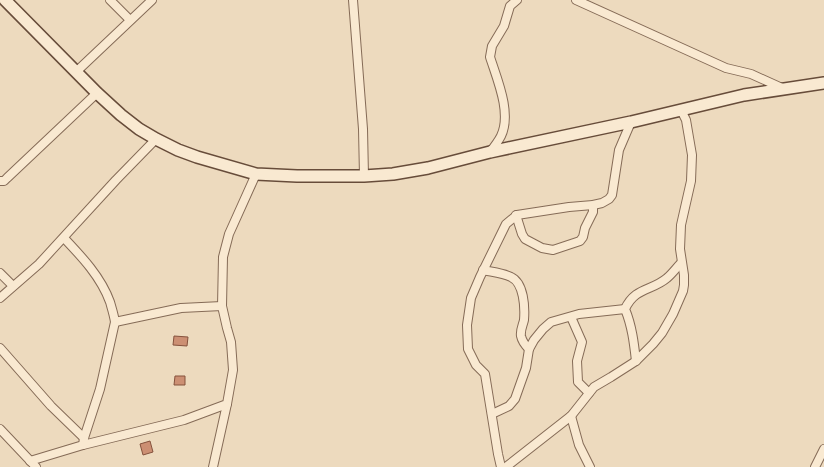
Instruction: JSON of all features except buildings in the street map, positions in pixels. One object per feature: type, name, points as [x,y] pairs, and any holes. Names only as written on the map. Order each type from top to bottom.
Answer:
[{"type":"street","points":[[5,0],[76,72],[121,115],[139,129],[156,140],[178,150],[256,174],[297,176],[394,174],[428,168],[490,152],[744,95],[824,83]]},
{"type":"street","points":[[110,0],[130,20]]},
{"type":"street","points":[[76,72],[152,0]]},
{"type":"street","points":[[353,0],[363,129],[364,176]]},
{"type":"street","points":[[490,152],[501,135],[504,117],[503,96],[490,57],[490,50],[504,26],[510,6],[517,0]]},
{"type":"street","points":[[576,0],[726,68],[751,74],[784,89]]},
{"type":"street","points":[[0,181],[7,178],[97,92]]},
{"type":"street","points":[[506,467],[571,416],[594,387],[636,361],[654,344],[673,314],[683,292],[684,285],[680,249],[682,224],[691,181],[692,155],[686,120],[681,110]]},
{"type":"street","points":[[502,467],[498,454],[485,373],[476,365],[468,348],[467,325],[471,298],[506,224],[516,215],[569,206],[594,205],[609,199],[612,195],[619,150],[630,122]]},
{"type":"street","points":[[0,298],[39,264],[116,180],[156,140]]},
{"type":"street","points":[[213,467],[233,370],[232,342],[222,306],[223,257],[229,234],[256,174]]},
{"type":"street","points":[[516,215],[525,239],[542,248],[553,250],[580,241],[593,212],[594,205]]},
{"type":"street","points":[[64,238],[95,275],[110,303],[115,322],[100,389],[84,441]]},
{"type":"street","points":[[625,309],[633,296],[646,288],[659,284],[681,263]]},
{"type":"street","points":[[484,270],[509,276],[517,280],[520,287],[524,318],[520,333],[529,349]]},
{"type":"street","points":[[0,273],[13,286]]},
{"type":"street","points":[[115,322],[181,308],[222,306]]},
{"type":"street","points":[[492,414],[509,406],[515,399],[526,368],[529,349],[547,324],[579,314],[625,309]]},
{"type":"street","points":[[625,309],[630,322],[636,361]]},
{"type":"street","points":[[572,317],[582,342],[577,361],[578,382],[589,393]]},
{"type":"street","points":[[0,348],[84,441]]},
{"type":"street","points":[[30,461],[84,441],[184,420],[227,404]]},
{"type":"street","points":[[571,416],[579,445],[590,467]]},
{"type":"street","points":[[0,429],[36,467]]},
{"type":"street","points":[[815,467],[824,449]]}]
